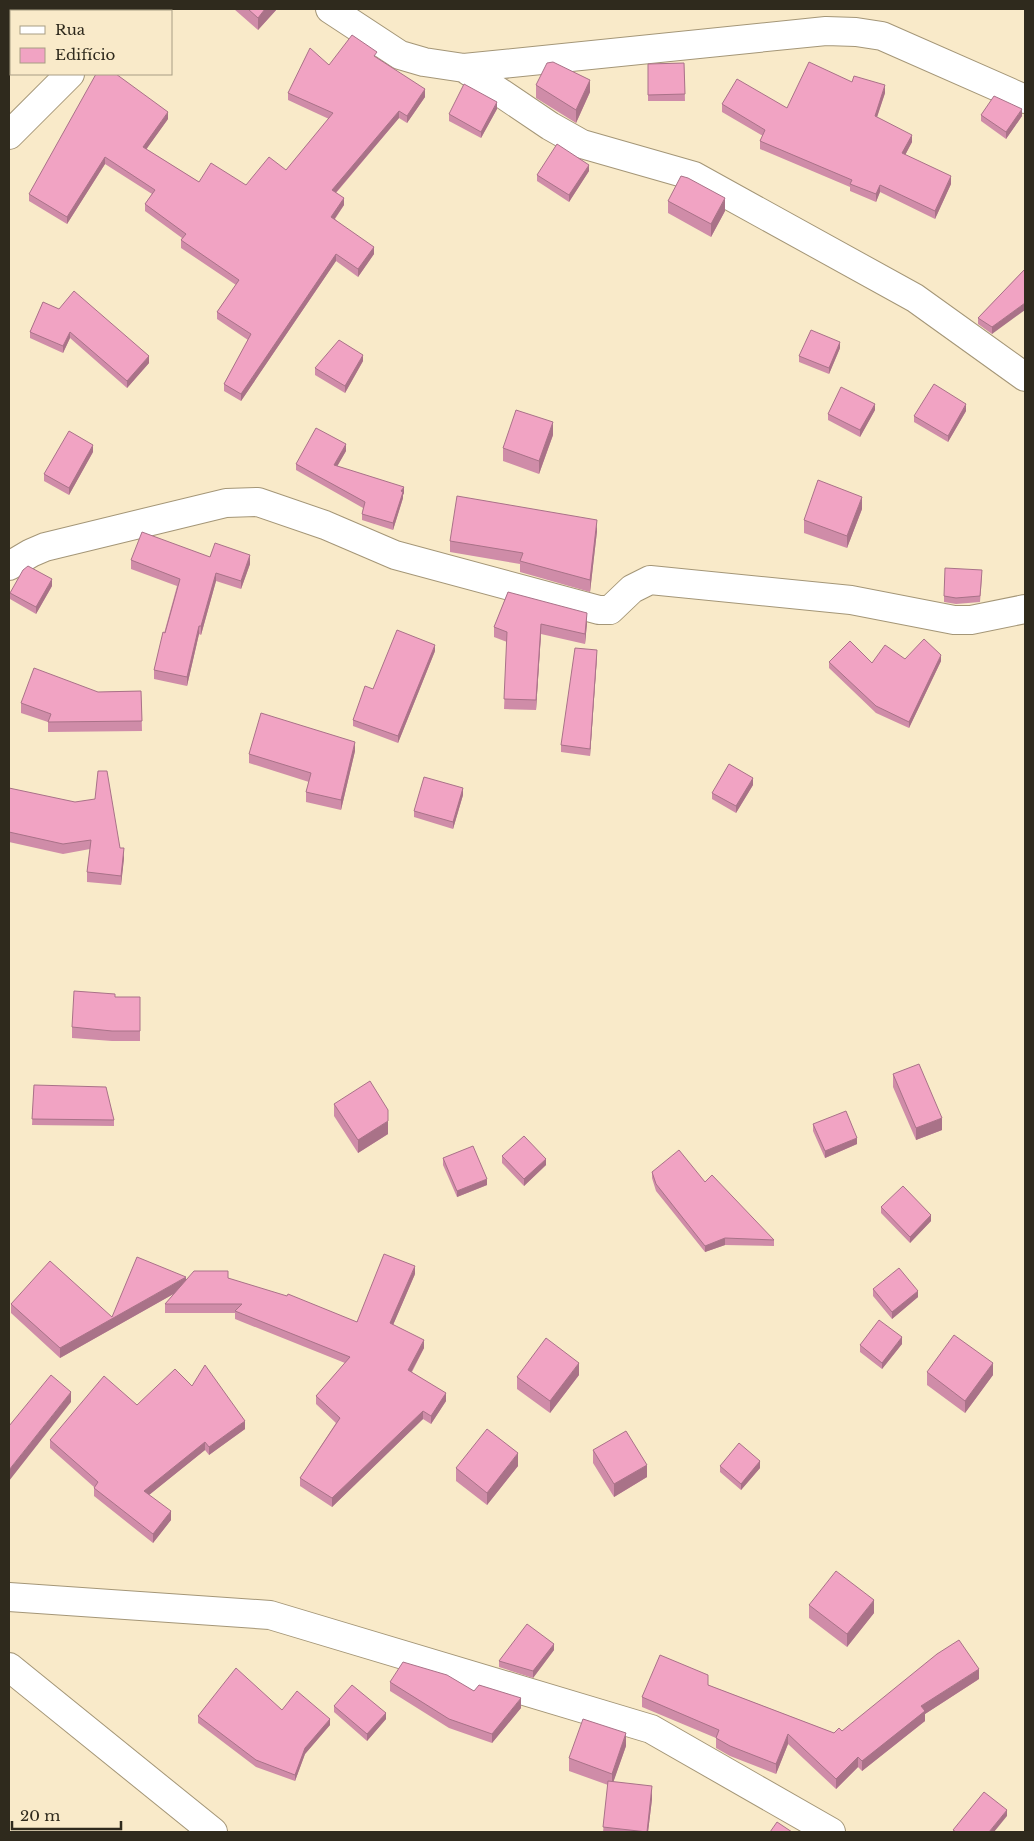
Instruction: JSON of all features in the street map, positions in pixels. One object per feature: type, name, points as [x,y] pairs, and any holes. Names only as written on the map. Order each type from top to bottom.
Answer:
[{"type":"street","points":[[330,9],[400,55],[424,62],[464,68],[826,31],[856,32],[882,36],[1025,99]]},
{"type":"street","points":[[464,68],[550,126],[582,144],[694,176],[702,180],[915,298],[1025,377]]},
{"type":"street","points":[[9,135],[69,75]]},
{"type":"street","points":[[9,566],[45,547],[226,503],[258,502],[326,525],[395,555],[599,610],[610,610],[632,590],[650,580],[851,600],[954,620],[971,620],[1025,609]]},
{"type":"street","points":[[9,1597],[270,1615],[651,1729],[831,1832]]},
{"type":"street","points":[[9,1667],[213,1832]]},
{"type":"building","points":[[248,9],[265,9],[258,18]]},
{"type":"building","points":[[352,35],[377,52],[374,56],[425,89],[407,116],[399,111],[332,190],[344,198],[331,217],[374,247],[358,269],[336,254],[241,394],[224,384],[251,334],[217,312],[239,280],[181,240],[186,234],[145,204],[155,190],[105,157],[67,217],[29,194],[95,75],[117,75],[168,112],[143,147],[199,182],[211,163],[246,185],[269,157],[286,170],[333,113],[288,93],[310,48],[329,65]]},
{"type":"building","points":[[553,62],[590,80],[576,110],[536,85],[547,63]]},
{"type":"building","points":[[809,62],[852,82],[854,76],[885,85],[875,116],[912,135],[902,153],[951,176],[935,211],[880,185],[876,194],[850,184],[852,180],[760,141],[765,130],[722,104],[737,79],[787,108]]},
{"type":"building","points":[[684,63],[685,94],[648,95],[648,64]]},
{"type":"building","points":[[464,84],[497,102],[481,132],[449,114]]},
{"type":"building","points":[[994,96],[1022,109],[1006,132],[981,115]]},
{"type":"building","points":[[557,144],[589,165],[569,195],[537,175]]},
{"type":"building","points":[[681,176],[725,198],[711,224],[668,201]]},
{"type":"building","points":[[1025,269],[1025,303],[992,327],[978,318]]},
{"type":"building","points":[[74,291],[149,356],[127,381],[70,332],[63,346],[30,332],[43,302],[59,309]]},
{"type":"building","points":[[811,330],[840,342],[829,368],[799,356]]},
{"type":"building","points":[[339,340],[363,355],[345,386],[315,368]]},
{"type":"building","points":[[934,384],[966,404],[948,436],[914,416]]},
{"type":"building","points":[[841,387],[875,404],[860,430],[828,414]]},
{"type":"building","points":[[516,410],[553,422],[539,461],[503,448]]},
{"type":"building","points":[[316,428],[346,444],[334,465],[404,487],[401,491],[403,492],[393,523],[362,514],[365,502],[296,464]]},
{"type":"building","points":[[69,431],[93,445],[69,488],[44,474]]},
{"type":"building","points":[[818,480],[862,497],[847,536],[804,520]]},
{"type":"building","points":[[457,496],[597,520],[590,580],[520,561],[523,553],[450,541]]},
{"type":"building","points":[[142,532],[210,557],[215,543],[250,555],[241,581],[216,573],[201,626],[199,626],[187,677],[154,670],[163,632],[165,633],[180,579],[131,560]]},
{"type":"building","points":[[28,566],[52,579],[36,607],[10,593],[23,570]]},
{"type":"building","points":[[945,568],[982,570],[980,596],[956,598],[944,596]]},
{"type":"building","points":[[508,592],[587,613],[585,634],[541,624],[536,700],[504,699],[507,632],[494,627]]},
{"type":"building","points":[[397,630],[435,645],[398,736],[353,720],[365,686],[373,689]]},
{"type":"building","points":[[924,639],[941,655],[909,722],[876,706],[829,662],[850,641],[872,663],[885,645],[905,659]]},
{"type":"building","points":[[575,648],[597,650],[590,749],[561,745]]},
{"type":"building","points":[[34,668],[98,692],[141,691],[142,721],[48,722],[51,714],[21,703]]},
{"type":"building","points":[[261,713],[355,742],[341,800],[306,792],[311,773],[249,754]]},
{"type":"building","points":[[729,764],[753,778],[736,806],[712,793]]},
{"type":"building","points":[[98,771],[107,771],[120,848],[124,848],[121,876],[87,872],[91,840],[63,844],[9,832],[9,788],[75,802],[95,799]]},
{"type":"building","points":[[424,777],[463,788],[453,822],[414,811]]},
{"type":"building","points":[[74,991],[115,994],[115,997],[140,997],[140,1031],[112,1031],[72,1027]]},
{"type":"building","points":[[919,1064],[942,1118],[916,1128],[893,1074]]},
{"type":"building","points":[[370,1081],[388,1110],[388,1121],[358,1140],[334,1104]]},
{"type":"building","points":[[34,1085],[106,1087],[114,1120],[32,1119]]},
{"type":"building","points":[[846,1111],[857,1138],[825,1151],[813,1124]]},
{"type":"building","points":[[524,1136],[546,1159],[524,1179],[502,1156]]},
{"type":"building","points":[[473,1146],[487,1179],[457,1191],[443,1158]]},
{"type":"building","points":[[679,1150],[705,1182],[712,1175],[774,1240],[725,1238],[705,1246],[656,1184],[652,1172]]},
{"type":"building","points":[[903,1186],[931,1215],[910,1237],[881,1207]]},
{"type":"building","points":[[384,1254],[415,1266],[390,1323],[424,1340],[408,1370],[446,1393],[431,1416],[423,1411],[332,1498],[300,1478],[340,1418],[316,1396],[350,1357],[235,1311],[242,1304],[165,1304],[194,1271],[228,1271],[228,1278],[287,1296],[288,1294],[357,1322]]},
{"type":"building","points":[[137,1257],[186,1277],[60,1348],[11,1304],[50,1261],[112,1317]]},
{"type":"building","points":[[899,1268],[918,1291],[892,1312],[873,1289]]},
{"type":"building","points":[[879,1320],[902,1337],[882,1363],[860,1345]]},
{"type":"building","points":[[954,1335],[993,1363],[965,1401],[927,1372]]},
{"type":"building","points":[[546,1338],[579,1363],[550,1401],[517,1377]]},
{"type":"building","points":[[205,1365],[245,1421],[209,1447],[205,1442],[144,1491],[171,1511],[153,1534],[94,1488],[98,1482],[50,1440],[104,1376],[137,1405],[175,1369],[192,1386]]},
{"type":"building","points":[[51,1375],[71,1392],[9,1470],[9,1426]]},
{"type":"building","points":[[487,1429],[518,1453],[487,1493],[456,1468]]},
{"type":"building","points":[[626,1431],[647,1465],[614,1484],[593,1450]]},
{"type":"building","points":[[739,1443],[760,1461],[741,1484],[720,1466]]},
{"type":"building","points":[[836,1571],[874,1600],[847,1634],[809,1605]]},
{"type":"building","points":[[527,1624],[554,1644],[533,1671],[499,1661]]},
{"type":"building","points":[[959,1640],[979,1669],[921,1706],[925,1711],[862,1761],[858,1757],[836,1779],[788,1734],[776,1764],[730,1746],[716,1738],[719,1730],[642,1697],[660,1655],[708,1675],[708,1685],[834,1733],[839,1728],[842,1731],[937,1654]]},
{"type":"building","points":[[403,1662],[447,1675],[474,1691],[479,1685],[521,1698],[492,1734],[449,1719],[390,1682]]},
{"type":"building","points":[[236,1668],[282,1710],[297,1691],[330,1719],[305,1748],[295,1775],[256,1760],[198,1716]]},
{"type":"building","points":[[352,1685],[386,1713],[367,1734],[334,1706]]},
{"type":"building","points":[[583,1719],[626,1733],[612,1774],[569,1758]]},
{"type":"building","points":[[608,1781],[652,1786],[647,1832],[603,1827]]},
{"type":"building","points":[[984,1792],[1007,1810],[989,1832],[956,1832],[953,1830]]},
{"type":"building","points":[[777,1822],[792,1832],[770,1832]]}]
